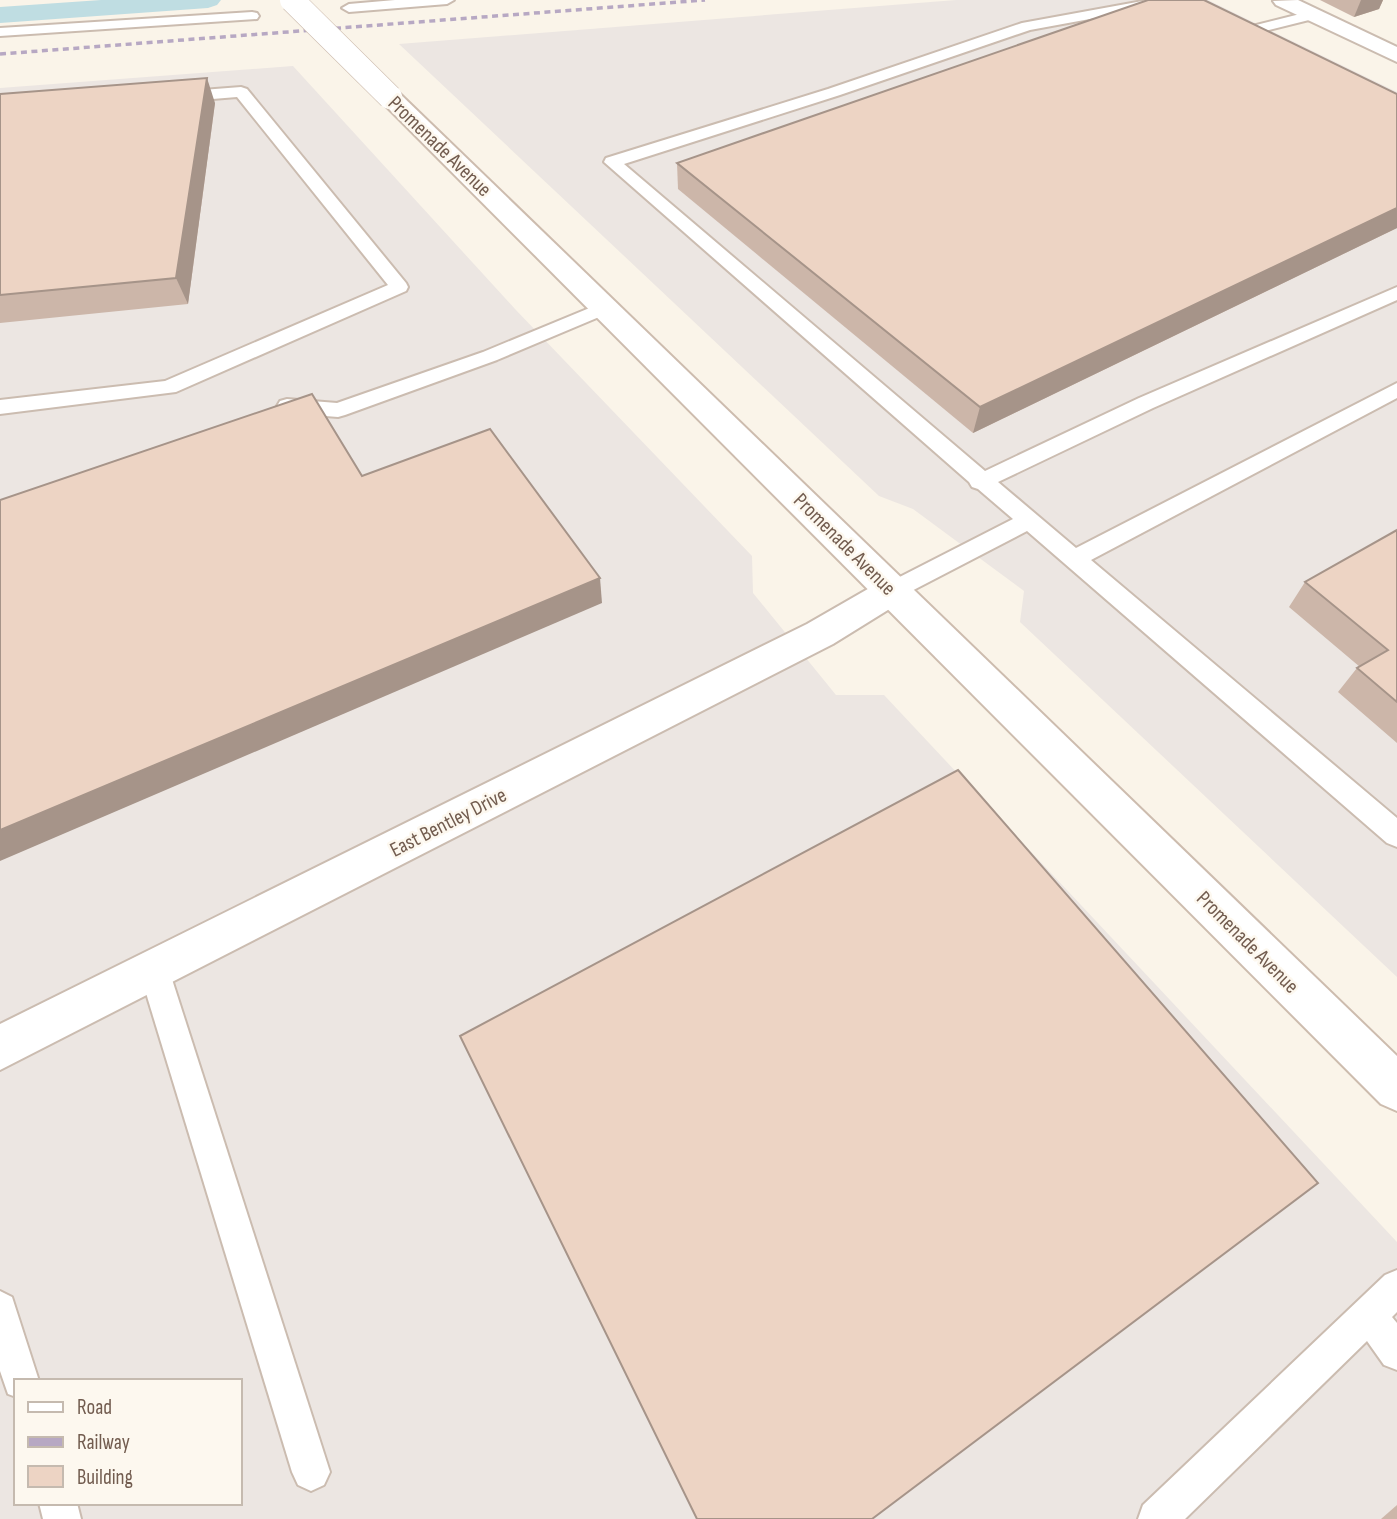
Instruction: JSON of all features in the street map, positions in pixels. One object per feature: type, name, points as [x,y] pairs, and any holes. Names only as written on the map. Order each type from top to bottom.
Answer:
[{"type":"main road","name":"Promenade Avenue","points":[[292,0],[1397,1088]]},
{"type":"main road","points":[[1283,1],[1397,55]]},
{"type":"main road","name":"East Bentley Drive","points":[[0,1048],[820,634],[892,591]]},
{"type":"lane","points":[[349,8],[447,0]]},
{"type":"lane","points":[[1171,8],[1159,3],[1027,26],[834,92],[612,162],[980,482],[1076,558],[1397,835]]},
{"type":"lane","points":[[1253,47],[1223,33],[1312,15]]},
{"type":"lane","points":[[0,32],[252,16]]},
{"type":"lane","points":[[0,407],[169,387],[399,287],[241,92],[161,98]]},
{"type":"lane","points":[[980,482],[1146,403],[1397,293]]},
{"type":"lane","points":[[273,411],[286,406],[338,410],[490,356],[604,308]]},
{"type":"lane","points":[[1076,558],[1397,390]]},
{"type":"lane","points":[[892,591],[1028,522]]},
{"type":"lane","points":[[154,970],[311,1472]]},
{"type":"lane","points":[[1157,1519],[1397,1287]]},
{"type":"lane","points":[[0,1309],[20,1379]]},
{"type":"lane","points":[[1369,1315],[1397,1352]]},
{"type":"shaded area","points":[[956,0],[1208,0],[1397,92],[1397,977],[1020,622],[1024,591],[913,509],[879,496],[399,44]]},
{"type":"shaded area","points":[[293,66],[515,309],[752,556],[753,593],[836,695],[884,695],[1397,1242],[1397,1519],[0,1519],[0,88]]},
{"type":"building","points":[[1148,0],[1204,0],[1397,94],[1397,208],[980,407],[677,163]]},
{"type":"building","points":[[207,78],[176,278],[0,295],[0,94]]},
{"type":"building","points":[[312,394],[362,476],[490,429],[600,578],[0,830],[0,500]]},
{"type":"building","points":[[1397,530],[1397,702],[1357,668],[1388,650],[1305,582]]},
{"type":"building","points":[[958,770],[1318,1183],[872,1519],[697,1519],[460,1036]]},
{"type":"waterway","points":[[0,15],[208,0]]},
{"type":"waterway","points":[[130,6],[136,11]]},
{"type":"railway","points":[[0,54],[705,0]]}]
